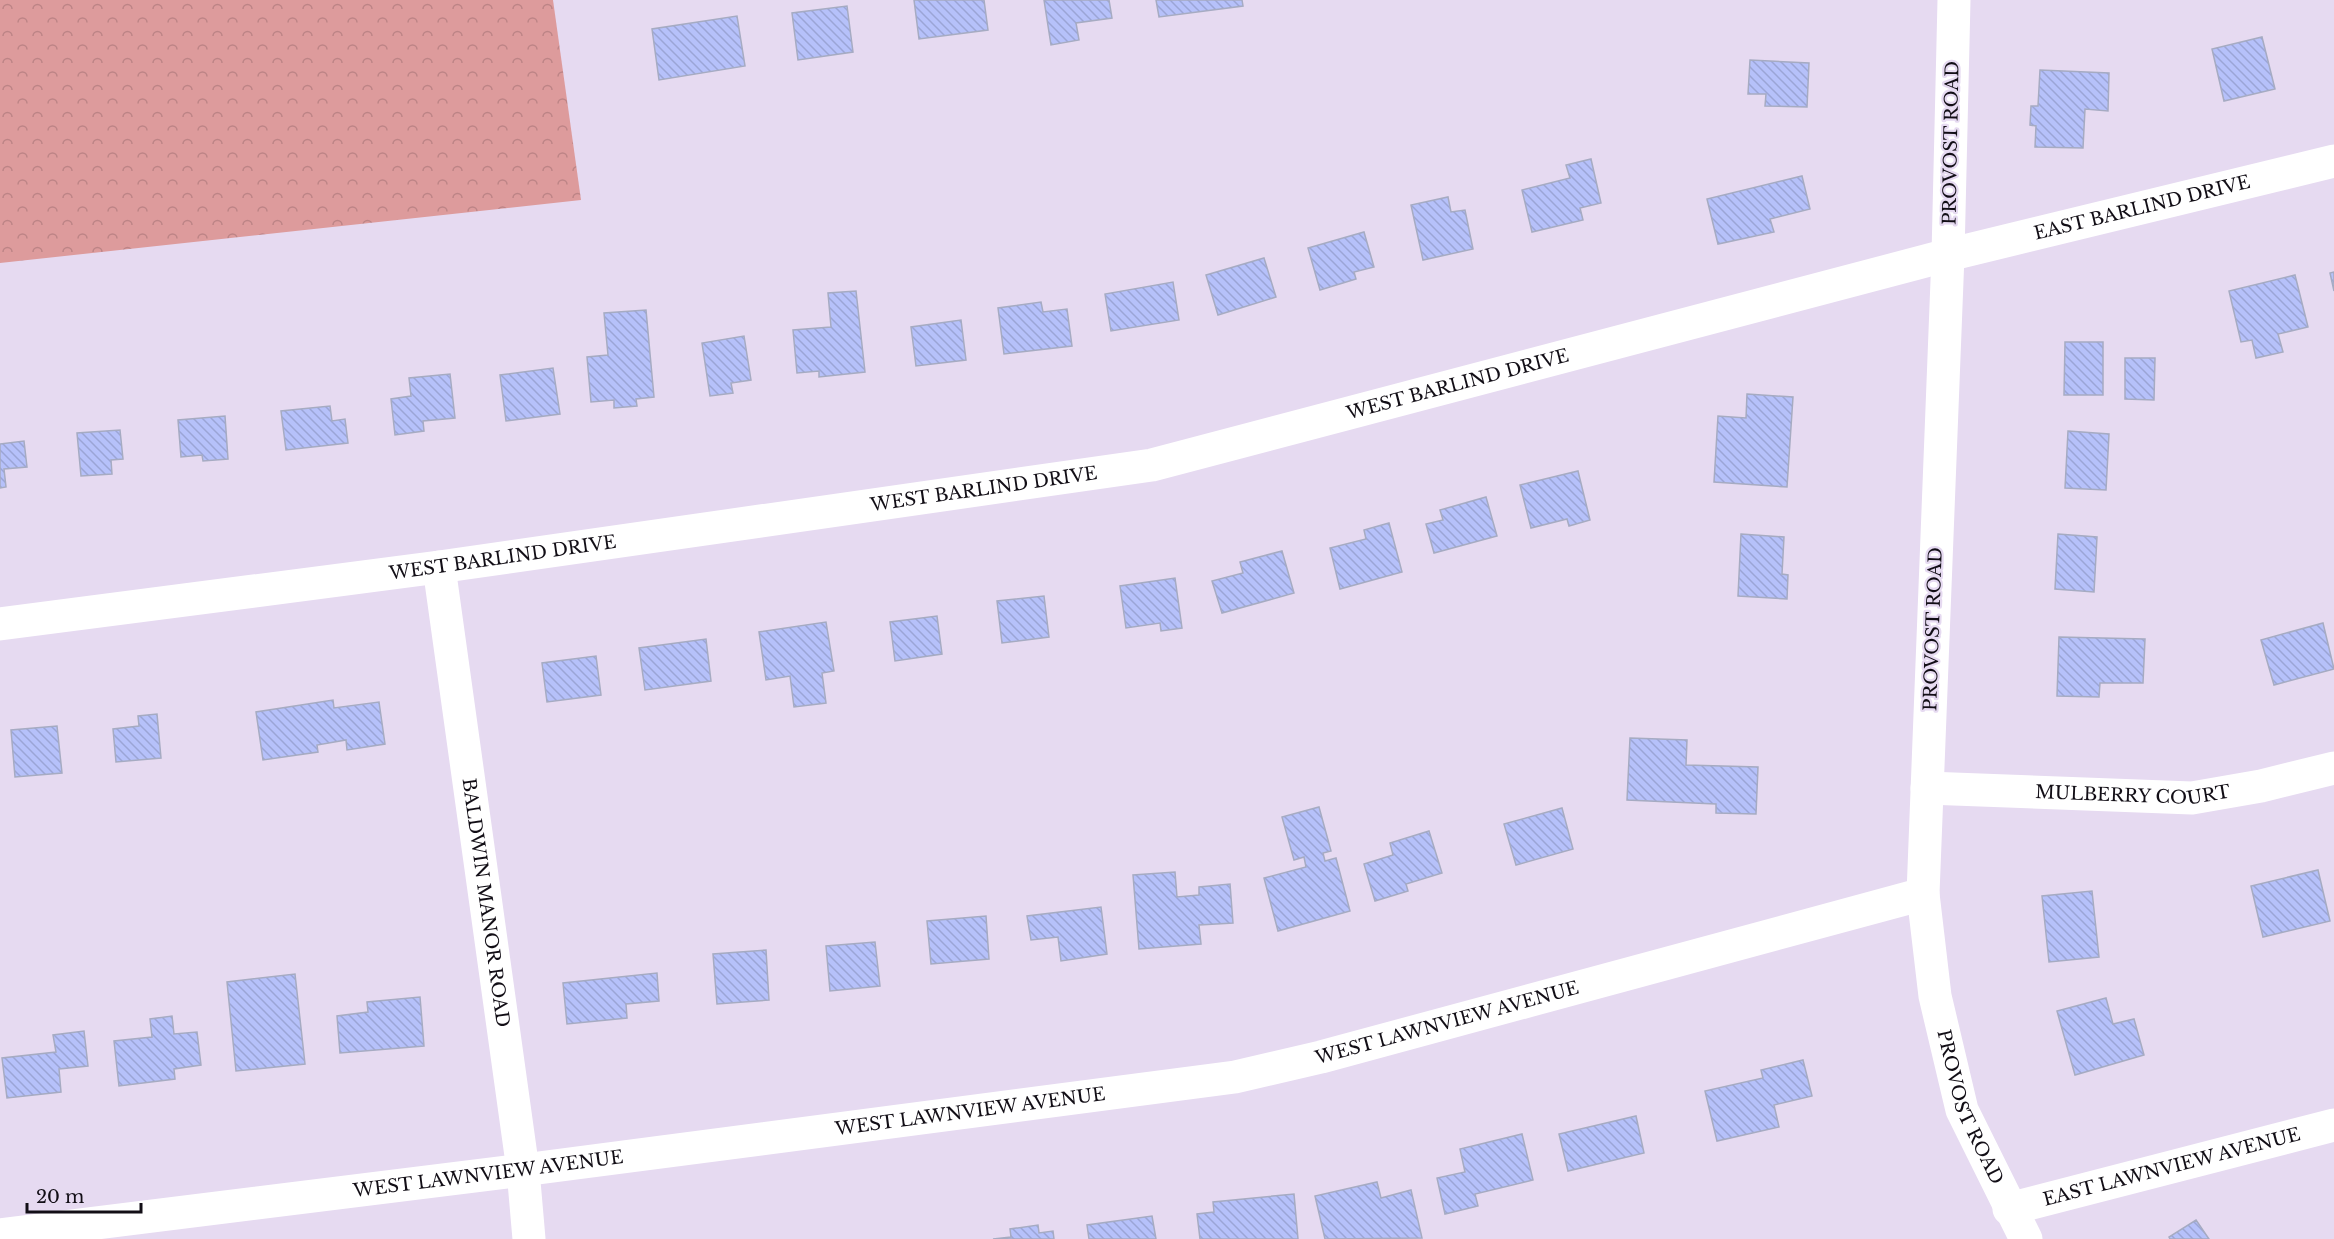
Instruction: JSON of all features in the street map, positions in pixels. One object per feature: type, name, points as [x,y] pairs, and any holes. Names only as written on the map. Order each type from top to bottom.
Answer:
[{"type":"street","name":"PROVOST ROAD","points":[[1954,0],[1948,255],[1923,894],[1935,996],[1962,1110],[2009,1209],[2026,1239]]},
{"type":"street","name":"EAST BARLIND DRIVE","points":[[1948,255],[2334,161]]},
{"type":"street","name":"WEST BARLIND DRIVE","points":[[0,624],[440,567],[1152,465],[1948,255]]},
{"type":"street","name":"BALDWIN MANOR ROAD","points":[[440,567],[523,1170],[529,1239]]},
{"type":"street","name":"MULBERRY COURT","points":[[1927,788],[2193,798],[2261,786],[2334,768]]},
{"type":"street","name":"WEST LAWNVIEW AVENUE","points":[[0,1235],[523,1170],[1234,1077],[1332,1054],[1923,894]]},
{"type":"street","name":"EAST LAWNVIEW AVENUE","points":[[2009,1209],[2334,1125]]},
{"type":"green space","points":[[0,0],[553,0],[581,200],[0,263]]},
{"type":"building","points":[[914,0],[984,0],[988,30],[919,39]]},
{"type":"building","points":[[1044,0],[1109,0],[1112,18],[1076,23],[1079,40],[1051,45]]},
{"type":"building","points":[[1156,0],[1242,0],[1243,6],[1159,17]]},
{"type":"building","points":[[847,6],[853,52],[798,60],[792,13]]},
{"type":"building","points":[[737,16],[745,66],[659,80],[652,29]]},
{"type":"building","points":[[2262,37],[2275,89],[2224,101],[2212,49]]},
{"type":"building","points":[[1750,60],[1809,63],[1807,107],[1765,106],[1766,94],[1748,94]]},
{"type":"building","points":[[2040,70],[2109,73],[2108,111],[2085,109],[2083,148],[2035,147],[2036,126],[2030,125],[2031,106],[2038,106]]},
{"type":"building","points":[[1591,159],[1601,203],[1580,208],[1583,220],[1532,232],[1522,190],[1570,178],[1566,165]]},
{"type":"building","points":[[1802,176],[1810,209],[1770,219],[1774,232],[1718,244],[1707,199]]},
{"type":"building","points":[[1448,197],[1451,212],[1465,210],[1473,249],[1423,260],[1411,205]]},
{"type":"building","points":[[1364,232],[1374,267],[1354,272],[1356,279],[1320,290],[1308,248]]},
{"type":"building","points":[[1264,258],[1276,297],[1218,315],[1206,275]]},
{"type":"building","points":[[2334,272],[2334,291],[2330,273]]},
{"type":"building","points":[[2295,275],[2308,327],[2278,334],[2283,352],[2256,358],[2252,340],[2241,342],[2229,291]]},
{"type":"building","points":[[1173,282],[1179,320],[1111,331],[1105,294]]},
{"type":"building","points":[[856,291],[865,372],[819,377],[819,371],[797,373],[793,330],[831,327],[828,293]]},
{"type":"building","points":[[1041,302],[1043,312],[1067,309],[1072,346],[1004,354],[998,308]]},
{"type":"building","points":[[646,310],[654,397],[636,399],[637,406],[614,408],[614,400],[591,402],[587,357],[608,355],[604,313]]},
{"type":"building","points":[[961,320],[966,360],[916,366],[911,327]]},
{"type":"building","points":[[744,336],[751,380],[731,383],[733,393],[710,396],[702,343]]},
{"type":"building","points":[[2065,342],[2103,342],[2103,395],[2064,395]]},
{"type":"building","points":[[2125,358],[2155,358],[2154,400],[2125,399]]},
{"type":"building","points":[[553,368],[560,414],[506,421],[500,375]]},
{"type":"building","points":[[450,374],[455,418],[423,421],[424,431],[395,435],[391,399],[411,396],[409,378]]},
{"type":"building","points":[[1747,394],[1793,397],[1787,487],[1714,482],[1718,416],[1746,418]]},
{"type":"building","points":[[330,406],[332,421],[345,419],[348,443],[286,450],[281,411]]},
{"type":"building","points":[[225,416],[228,459],[203,461],[202,455],[181,457],[178,420]]},
{"type":"building","points":[[120,430],[123,459],[111,460],[112,474],[81,476],[77,433]]},
{"type":"building","points":[[2068,431],[2109,434],[2106,490],[2065,488]]},
{"type":"building","points":[[24,441],[27,467],[4,469],[6,487],[0,488],[0,444]]},
{"type":"building","points":[[1578,471],[1590,520],[1569,526],[1567,519],[1531,528],[1520,485]]},
{"type":"building","points":[[1486,497],[1497,536],[1434,553],[1426,524],[1443,520],[1440,510]]},
{"type":"building","points":[[1389,523],[1402,572],[1340,589],[1330,548],[1366,539],[1364,530]]},
{"type":"building","points":[[1741,534],[1784,537],[1782,574],[1788,575],[1787,599],[1738,596]]},
{"type":"building","points":[[2058,534],[2097,537],[2094,592],[2055,589]]},
{"type":"building","points":[[1282,551],[1294,593],[1222,613],[1212,581],[1243,573],[1240,562]]},
{"type":"building","points":[[1175,578],[1182,628],[1161,631],[1160,623],[1126,628],[1120,586]]},
{"type":"building","points":[[1044,596],[1049,637],[1002,643],[997,601]]},
{"type":"building","points":[[937,616],[942,654],[895,661],[890,622]]},
{"type":"building","points":[[826,622],[834,671],[822,673],[826,703],[794,707],[790,676],[766,680],[759,632]]},
{"type":"building","points":[[2323,623],[2334,669],[2274,685],[2261,640]]},
{"type":"building","points":[[2059,637],[2145,639],[2143,683],[2100,683],[2099,697],[2057,696]]},
{"type":"building","points":[[706,639],[711,681],[645,690],[639,648]]},
{"type":"building","points":[[596,656],[601,695],[547,702],[542,663]]},
{"type":"building","points":[[333,700],[334,708],[379,702],[385,744],[347,750],[346,740],[317,745],[318,752],[263,760],[256,712]]},
{"type":"building","points":[[157,714],[161,758],[116,762],[113,729],[139,726],[138,716]]},
{"type":"building","points":[[57,726],[62,773],[15,777],[11,730]]},
{"type":"building","points":[[1630,738],[1687,740],[1686,765],[1758,767],[1756,814],[1716,813],[1716,804],[1627,800]]},
{"type":"building","points":[[1319,807],[1331,851],[1323,853],[1325,861],[1336,858],[1350,911],[1278,931],[1264,878],[1306,867],[1304,857],[1294,860],[1282,817]]},
{"type":"building","points":[[1562,808],[1573,849],[1516,865],[1504,824]]},
{"type":"building","points":[[1429,831],[1442,873],[1406,884],[1408,891],[1375,901],[1364,864],[1393,855],[1390,843]]},
{"type":"building","points":[[2318,870],[2330,921],[2263,937],[2251,886]]},
{"type":"building","points":[[1175,872],[1177,897],[1199,895],[1199,887],[1230,884],[1233,923],[1199,925],[1201,944],[1139,949],[1133,875]]},
{"type":"building","points":[[2092,891],[2099,957],[2049,962],[2042,896]]},
{"type":"building","points":[[1101,907],[1107,954],[1061,961],[1058,937],[1031,940],[1027,916]]},
{"type":"building","points":[[986,916],[989,959],[931,964],[927,921]]},
{"type":"building","points":[[875,942],[880,986],[830,991],[826,946]]},
{"type":"building","points":[[766,950],[769,1000],[717,1004],[713,954]]},
{"type":"building","points":[[657,973],[659,1001],[626,1004],[627,1018],[567,1024],[563,983]]},
{"type":"building","points":[[295,974],[305,1064],[236,1071],[227,982]]},
{"type":"building","points":[[420,997],[424,1046],[340,1053],[337,1016],[368,1012],[367,1002]]},
{"type":"building","points":[[2106,998],[2113,1024],[2134,1019],[2144,1055],[2075,1075],[2057,1011]]},
{"type":"building","points":[[172,1016],[174,1034],[197,1032],[201,1065],[174,1069],[175,1079],[119,1086],[114,1041],[152,1037],[150,1019]]},
{"type":"building","points":[[84,1031],[88,1066],[59,1069],[61,1092],[7,1098],[2,1058],[56,1052],[53,1035]]},
{"type":"building","points":[[1803,1060],[1812,1096],[1774,1105],[1779,1127],[1717,1141],[1705,1091],[1763,1078],[1761,1070]]},
{"type":"building","points":[[1636,1116],[1644,1153],[1568,1171],[1559,1134]]},
{"type":"building","points":[[1522,1134],[1533,1180],[1475,1194],[1478,1206],[1445,1214],[1437,1178],[1465,1172],[1460,1149]]},
{"type":"building","points":[[1377,1182],[1381,1198],[1411,1190],[1422,1238],[1325,1239],[1315,1196]]},
{"type":"building","points":[[1294,1194],[1298,1239],[1200,1239],[1197,1214],[1214,1212],[1213,1202]]},
{"type":"building","points":[[1152,1216],[1156,1239],[1089,1239],[1087,1225]]},
{"type":"building","points":[[2196,1220],[2209,1239],[2170,1239],[2169,1237]]},
{"type":"building","points":[[1038,1225],[1039,1233],[1053,1231],[1054,1239],[993,1239],[1011,1237],[1010,1229]]}]
